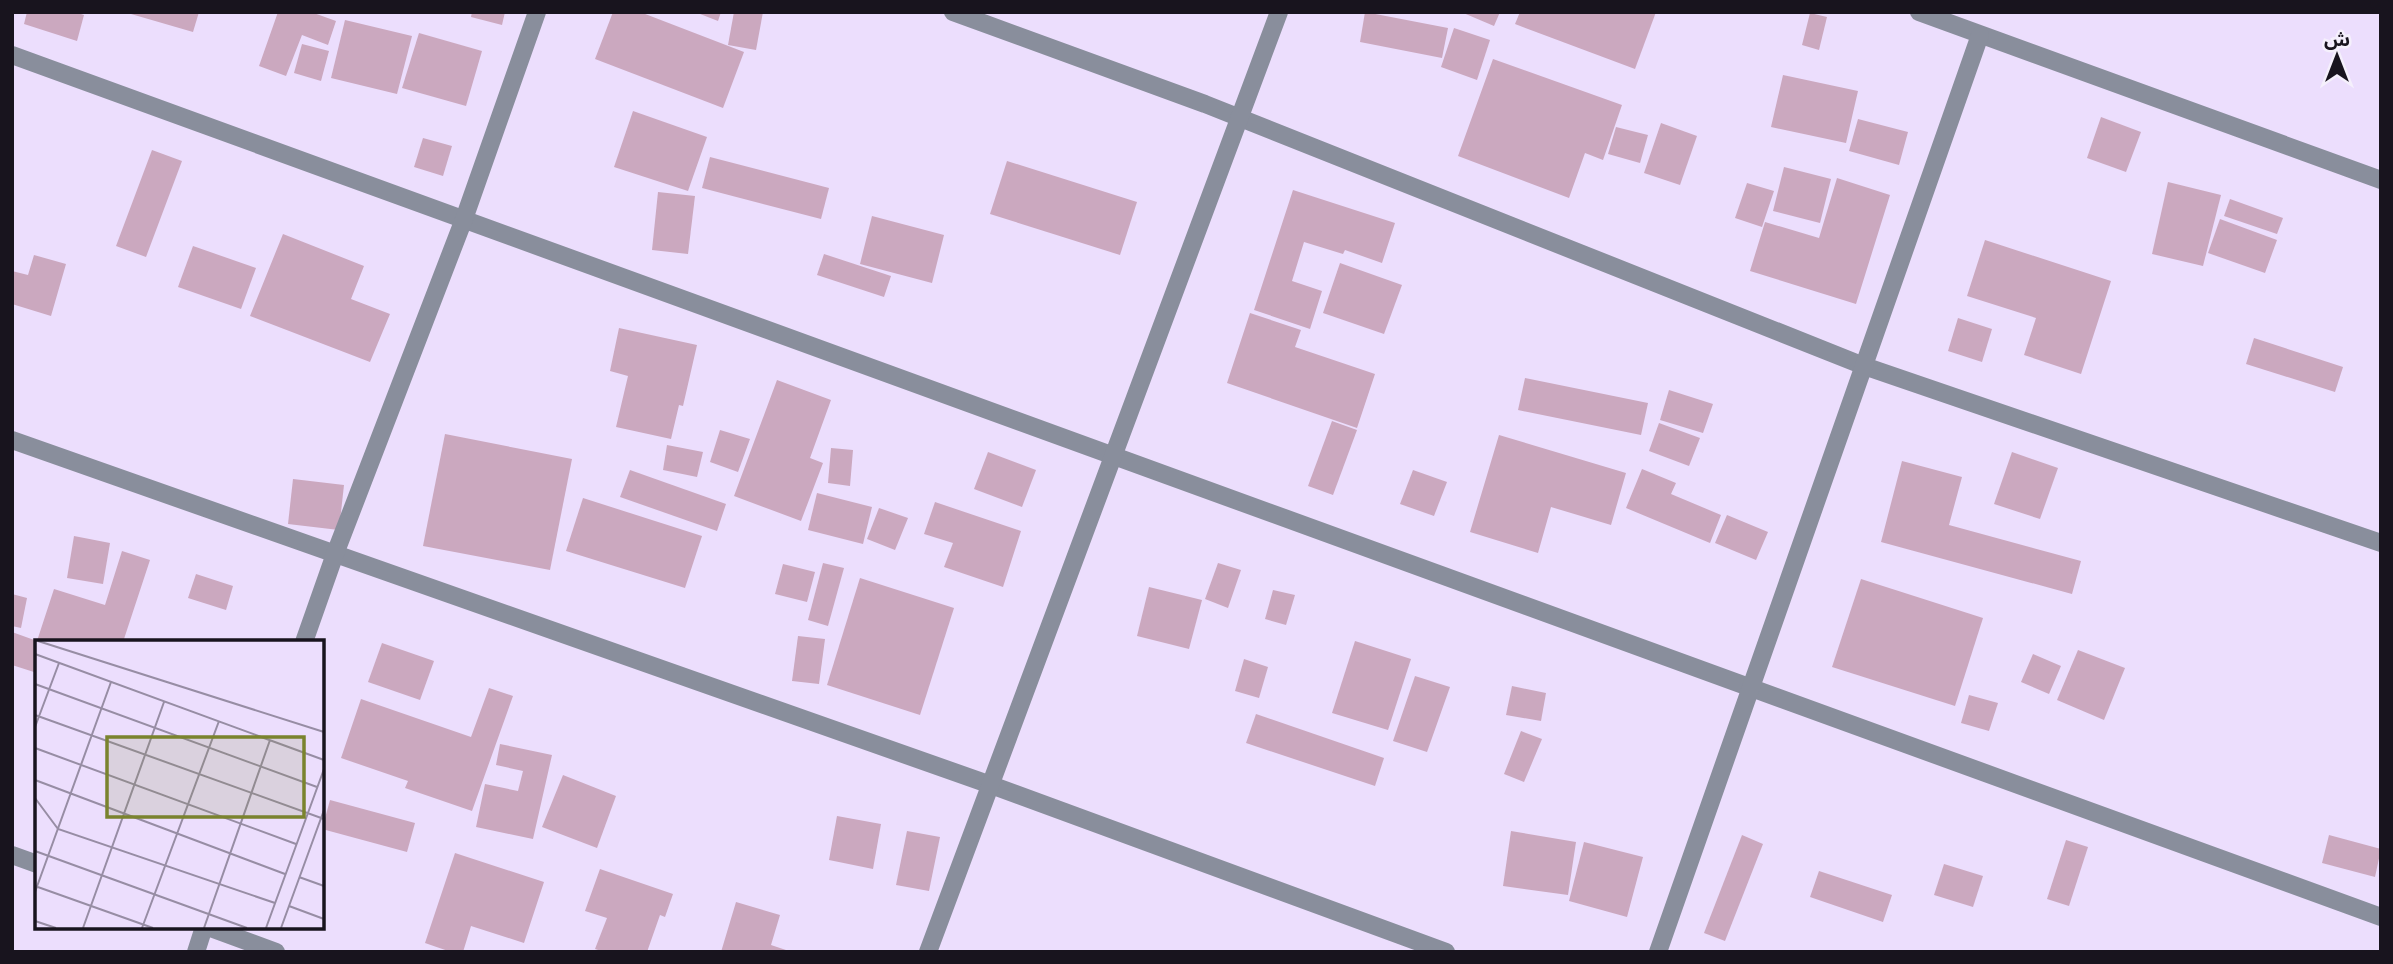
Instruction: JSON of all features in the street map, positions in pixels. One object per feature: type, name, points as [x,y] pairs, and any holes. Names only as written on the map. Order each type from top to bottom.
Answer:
[{"type":"street","points":[[305,640],[464,219],[537,12]]},
{"type":"street","points":[[953,12],[1239,118],[1864,366],[2381,543]]},
{"type":"street","points":[[928,952],[1279,12]]},
{"type":"street","points":[[1919,12],[2381,180]]},
{"type":"street","points":[[1658,952],[1980,34]]},
{"type":"street","points":[[12,55],[2381,917]]},
{"type":"street","points":[[12,440],[991,785],[1446,952]]},
{"type":"street","points":[[12,855],[35,863]]},
{"type":"street","points":[[196,952],[205,929]]},
{"type":"street","points":[[212,929],[276,952]]},
{"type":"building","points":[[27,12],[75,12],[84,15],[77,41],[24,24]]},
{"type":"building","points":[[199,12],[193,32],[131,14]]},
{"type":"building","points":[[278,12],[311,12],[336,21],[328,45],[302,35],[286,76],[259,66]]},
{"type":"building","points":[[472,12],[505,12],[502,25],[471,17]]},
{"type":"building","points":[[613,12],[640,12],[744,52],[723,108],[595,59]]},
{"type":"building","points":[[695,12],[721,12],[718,21]]},
{"type":"building","points":[[734,12],[763,12],[756,50],[728,45]]},
{"type":"building","points":[[1365,12],[1448,28],[1442,58],[1360,42]]},
{"type":"building","points":[[1461,12],[1500,12],[1494,26]]},
{"type":"building","points":[[1520,12],[1656,12],[1635,69],[1515,24]]},
{"type":"building","points":[[1810,13],[1827,17],[1819,50],[1802,45]]},
{"type":"building","points":[[345,20],[412,36],[397,94],[331,78]]},
{"type":"building","points":[[1454,28],[1490,40],[1477,80],[1441,67]]},
{"type":"building","points":[[419,33],[482,51],[466,106],[402,88]]},
{"type":"building","points":[[302,44],[329,51],[321,81],[294,73]]},
{"type":"building","points":[[1493,59],[1622,105],[1603,160],[1585,153],[1569,198],[1458,156]]},
{"type":"building","points":[[1783,75],[1858,91],[1846,143],[1771,127]]},
{"type":"building","points":[[633,111],[707,137],[688,191],[614,167]]},
{"type":"building","points":[[2101,117],[2141,132],[2126,172],[2087,158]]},
{"type":"building","points":[[1858,119],[1908,132],[1899,165],[1849,151]]},
{"type":"building","points":[[1661,123],[1697,136],[1680,185],[1644,173]]},
{"type":"building","points":[[1616,127],[1648,135],[1640,163],[1608,154]]},
{"type":"building","points":[[423,138],[452,146],[443,176],[414,167]]},
{"type":"building","points":[[152,150],[182,161],[146,257],[116,246]]},
{"type":"building","points":[[710,157],[829,188],[821,219],[702,188]]},
{"type":"building","points":[[1007,161],[1137,202],[1120,255],[990,214]]},
{"type":"building","points":[[1784,167],[1831,179],[1820,223],[1773,211]]},
{"type":"building","points":[[1837,178],[1890,195],[1856,304],[1750,271],[1765,222],[1819,238]]},
{"type":"building","points":[[2168,182],[2221,195],[2203,266],[2152,254]]},
{"type":"building","points":[[1747,183],[1774,191],[1762,227],[1735,218]]},
{"type":"building","points":[[1293,190],[1395,223],[1382,263],[1345,250],[1343,254],[1304,242],[1292,281],[1322,291],[1310,329],[1254,310]]},
{"type":"building","points":[[658,192],[695,196],[688,254],[652,250]]},
{"type":"building","points":[[2230,199],[2283,218],[2277,234],[2224,216]]},
{"type":"building","points":[[872,216],[944,235],[932,283],[860,264]]},
{"type":"building","points":[[2220,219],[2277,240],[2265,273],[2208,253]]},
{"type":"building","points":[[283,234],[364,266],[351,299],[390,314],[370,362],[250,316]]},
{"type":"building","points":[[1985,240],[2111,281],[2081,374],[2024,355],[2036,318],[1967,296]]},
{"type":"building","points":[[193,246],[256,268],[241,309],[178,287]]},
{"type":"building","points":[[824,254],[891,276],[884,297],[817,275]]},
{"type":"building","points":[[34,255],[66,264],[51,316],[12,304],[12,271],[28,275]]},
{"type":"building","points":[[1340,263],[1402,285],[1384,334],[1323,313]]},
{"type":"building","points":[[1250,313],[1301,330],[1295,347],[1375,374],[1357,428],[1227,383]]},
{"type":"building","points":[[1958,318],[1992,329],[1982,362],[1948,351]]},
{"type":"building","points":[[619,328],[697,345],[683,406],[679,405],[671,439],[616,427],[628,376],[610,371]]},
{"type":"building","points":[[2254,338],[2343,367],[2335,392],[2246,364]]},
{"type":"building","points":[[1525,378],[1648,403],[1641,435],[1518,410]]},
{"type":"building","points":[[777,380],[831,400],[810,458],[823,463],[801,521],[734,496]]},
{"type":"building","points":[[1669,390],[1713,404],[1703,433],[1660,420]]},
{"type":"building","points":[[1332,421],[1357,430],[1333,495],[1308,486]]},
{"type":"building","points":[[1659,423],[1700,438],[1689,466],[1649,451]]},
{"type":"building","points":[[720,430],[750,439],[738,472],[710,462]]},
{"type":"building","points":[[445,434],[572,459],[550,570],[423,546]]},
{"type":"building","points":[[1499,435],[1626,473],[1611,525],[1551,507],[1538,553],[1470,532]]},
{"type":"building","points":[[667,445],[703,452],[697,477],[663,470]]},
{"type":"building","points":[[831,448],[853,450],[850,486],[828,483]]},
{"type":"building","points":[[988,452],[1036,470],[1022,507],[974,489]]},
{"type":"building","points":[[2012,452],[2058,468],[2040,519],[1994,504]]},
{"type":"building","points":[[1902,461],[1962,477],[1949,525],[2081,561],[2072,594],[1881,542]]},
{"type":"building","points":[[1642,469],[1676,483],[1671,494],[1721,515],[1710,543],[1626,508]]},
{"type":"building","points":[[630,470],[726,504],[717,531],[620,497]]},
{"type":"building","points":[[1413,470],[1447,482],[1434,516],[1400,504]]},
{"type":"building","points":[[293,479],[344,485],[339,530],[288,524]]},
{"type":"building","points":[[817,493],[872,507],[863,544],[808,530]]},
{"type":"building","points":[[583,498],[702,536],[685,588],[566,551]]},
{"type":"building","points":[[935,502],[1021,531],[1003,587],[944,567],[953,543],[924,534]]},
{"type":"building","points":[[879,508],[908,518],[895,550],[867,539]]},
{"type":"building","points":[[1727,515],[1768,532],[1756,560],[1715,543]]},
{"type":"building","points":[[74,536],[110,543],[103,584],[67,578]]},
{"type":"building","points":[[122,551],[150,560],[124,640],[37,640],[54,589],[105,605]]},
{"type":"building","points":[[823,563],[844,568],[828,626],[808,620]]},
{"type":"building","points":[[1218,563],[1241,570],[1228,608],[1205,599]]},
{"type":"building","points":[[783,564],[815,572],[807,602],[775,594]]},
{"type":"building","points":[[196,574],[233,586],[226,610],[188,598]]},
{"type":"building","points":[[860,578],[954,608],[920,715],[827,685]]},
{"type":"building","points":[[1861,579],[1983,618],[1955,706],[1832,667]]},
{"type":"building","points":[[1149,587],[1202,600],[1189,649],[1137,636]]},
{"type":"building","points":[[1273,590],[1295,595],[1286,625],[1265,619]]},
{"type":"building","points":[[12,594],[27,598],[21,628],[12,626]]},
{"type":"building","points":[[12,632],[35,640],[35,672],[12,665]]},
{"type":"building","points":[[798,636],[825,639],[819,684],[792,681]]},
{"type":"building","points":[[1355,641],[1411,659],[1388,730],[1332,713]]},
{"type":"building","points":[[382,643],[434,661],[420,700],[368,682]]},
{"type":"building","points":[[2078,650],[2125,668],[2104,720],[2057,700]]},
{"type":"building","points":[[2033,654],[2061,666],[2049,694],[2021,682]]},
{"type":"building","points":[[1244,659],[1268,667],[1259,698],[1235,691]]},
{"type":"building","points":[[1415,676],[1450,687],[1427,752],[1393,741]]},
{"type":"building","points":[[1512,686],[1546,693],[1541,721],[1506,715]]},
{"type":"building","points":[[489,688],[513,696],[472,811],[405,788],[408,781],[341,758],[361,699],[471,737]]},
{"type":"building","points":[[1969,695],[1998,703],[1989,731],[1961,723]]},
{"type":"building","points":[[1256,714],[1384,758],[1375,786],[1246,743]]},
{"type":"building","points":[[1521,731],[1542,739],[1524,782],[1504,774]]},
{"type":"building","points":[[500,744],[552,755],[533,839],[476,827],[485,784],[518,791],[523,771],[496,765]]},
{"type":"building","points":[[563,775],[616,796],[597,848],[542,827]]},
{"type":"building","points":[[330,800],[415,823],[407,852],[324,830]]},
{"type":"building","points":[[837,816],[881,824],[873,869],[829,860]]},
{"type":"building","points":[[907,831],[940,837],[929,891],[896,885]]},
{"type":"building","points":[[1511,831],[1576,842],[1568,895],[1503,886]]},
{"type":"building","points":[[1742,835],[1763,844],[1725,941],[1704,933]]},
{"type":"building","points":[[2329,835],[2381,849],[2375,877],[2322,863]]},
{"type":"building","points":[[2066,840],[2088,847],[2069,906],[2047,899]]},
{"type":"building","points":[[1584,842],[1643,857],[1627,917],[1569,901]]},
{"type":"building","points":[[455,853],[544,882],[524,943],[471,926],[463,952],[451,952],[425,943]]},
{"type":"building","points":[[1944,864],[1983,876],[1973,907],[1934,895]]},
{"type":"building","points":[[600,869],[673,894],[665,917],[660,915],[647,952],[604,952],[595,949],[607,918],[585,911]]},
{"type":"building","points":[[1819,871],[1892,895],[1883,922],[1810,897]]},
{"type":"building","points":[[736,902],[780,915],[771,945],[792,952],[721,952]]}]
